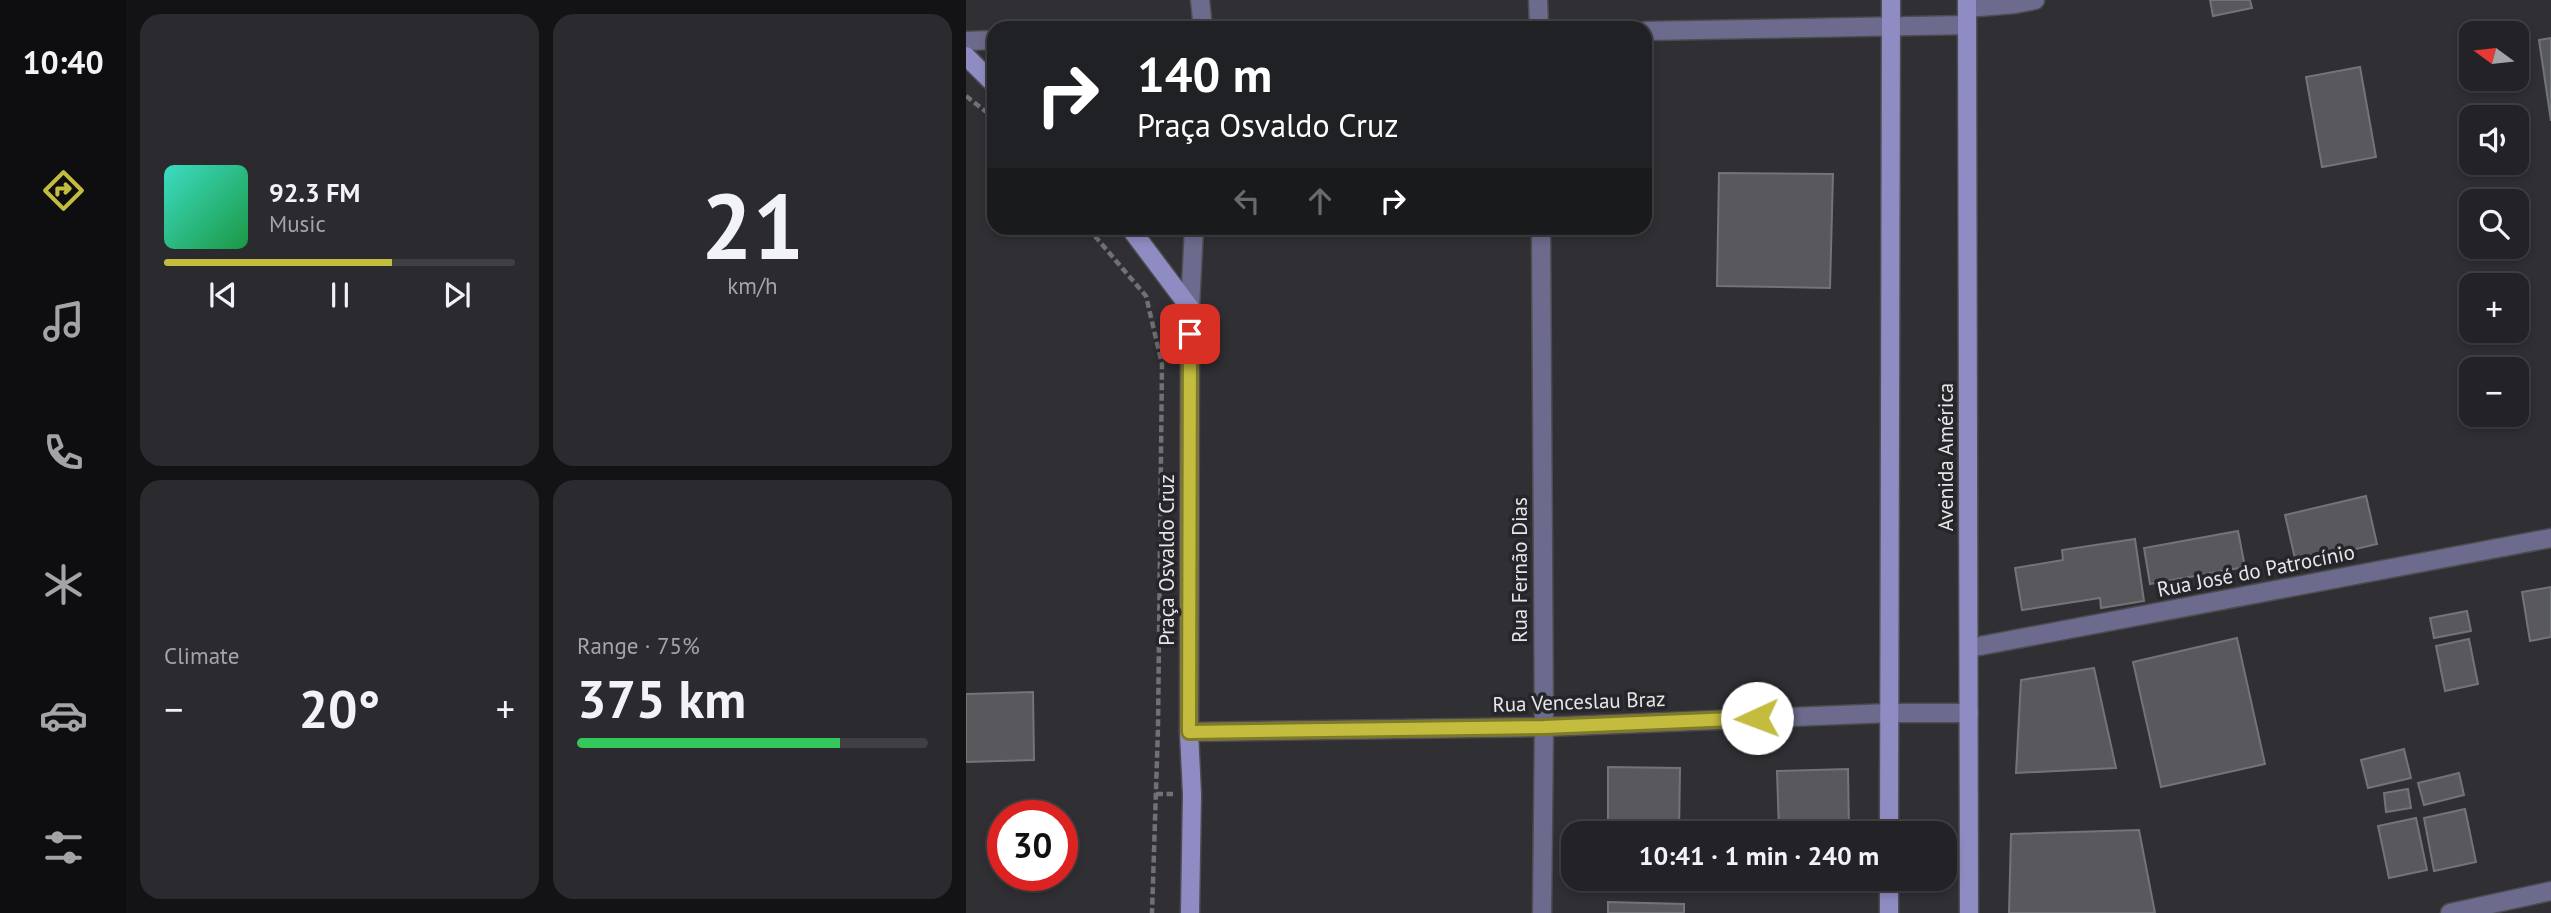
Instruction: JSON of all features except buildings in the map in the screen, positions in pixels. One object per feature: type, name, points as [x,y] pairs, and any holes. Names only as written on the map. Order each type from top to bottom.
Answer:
[{"type":"main road","points":[[1889,821],[1891,0]]},
{"type":"main road","name":"Avenida América","points":[[1967,11],[1969,913]]},
{"type":"main road","points":[[966,56],[987,77]]},
{"type":"main road","points":[[1135,235],[1190,308]]},
{"type":"main road","name":"Praça Osvaldo Cruz","points":[[1190,308],[1190,913]]},
{"type":"main road","points":[[1889,891],[1889,913]]},
{"type":"street","points":[[1200,0],[1202,21]]},
{"type":"street","points":[[1538,0],[1539,21]]},
{"type":"street","points":[[1652,31],[1892,27],[2035,0]]},
{"type":"street","points":[[966,41],[987,40]]},
{"type":"street","points":[[1190,308],[1194,235]]},
{"type":"street","name":"Rua Fernão Dias","points":[[1541,235],[1544,727],[1542,913]]},
{"type":"street","name":"Rua José do Patrocínio","points":[[1969,648],[2551,538]]},
{"type":"street","name":"Rua Venceslau Braz","points":[[1189,732],[1544,727],[1890,713],[1969,713]]},
{"type":"street","points":[[2450,913],[2551,891]]},
{"type":"path","points":[[966,96],[987,112]]},
{"type":"path","points":[[1094,235],[1146,296],[1162,364],[1153,913]]},
{"type":"route","points":[[1190,334],[1189,732],[1544,727],[1757,718]]}]
